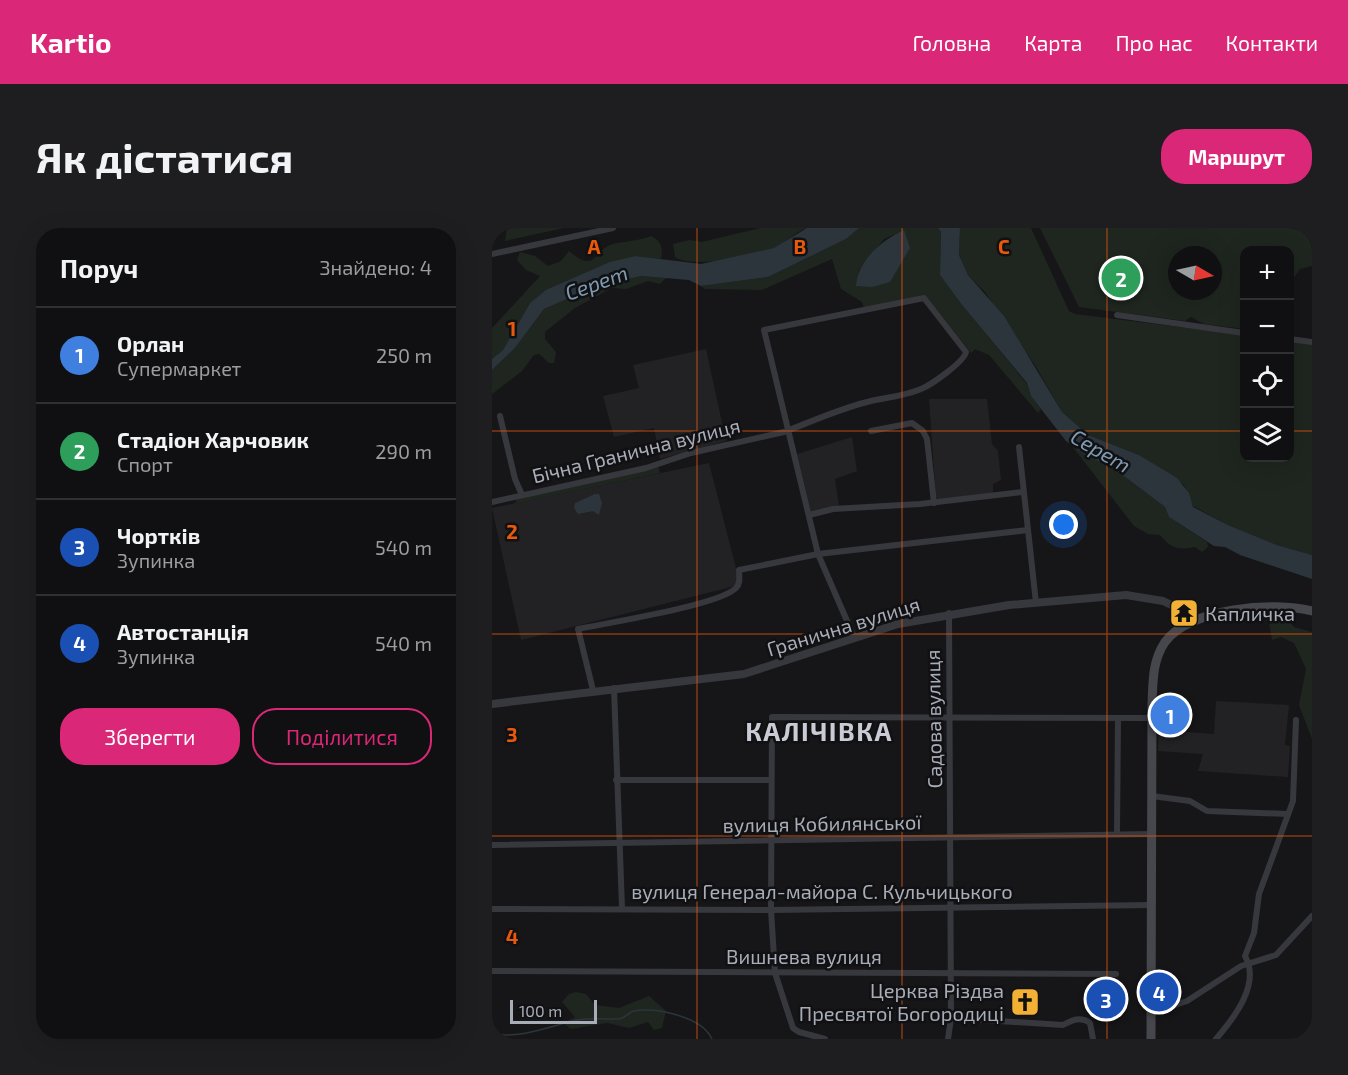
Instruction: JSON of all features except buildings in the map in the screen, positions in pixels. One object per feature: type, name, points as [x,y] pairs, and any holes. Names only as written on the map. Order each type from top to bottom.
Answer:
[{"type":"main road","points":[[1151,1039],[1152,717],[1154,670],[1159,653],[1177,630],[1200,619],[1258,608],[1281,607],[1312,611]]},
{"type":"street","points":[[492,254],[613,228]]},
{"type":"street","name":"Бічна Гранична вулиця","points":[[492,502],[646,468],[691,453],[788,430],[864,403],[923,389],[963,359],[966,351],[928,302],[922,298],[764,330],[788,430]]},
{"type":"street","points":[[1117,315],[1240,332]]},
{"type":"street","points":[[1294,340],[1312,342]]},
{"type":"street","points":[[500,416],[515,479],[522,495]]},
{"type":"street","points":[[871,431],[912,423],[923,431],[927,439],[934,503]]},
{"type":"street","points":[[788,430],[818,554],[855,637]]},
{"type":"street","points":[[1019,447],[1036,603]]},
{"type":"street","points":[[809,515],[833,509],[934,503],[1023,492]]},
{"type":"street","points":[[593,690],[578,629],[693,606],[735,589],[739,582],[739,570],[818,554],[1028,530]]},
{"type":"street","name":"Гранична вулиця","points":[[492,704],[593,690],[744,674],[898,624],[949,613],[1106,596],[1136,596],[1163,602],[1200,619]]},
{"type":"street","name":"Садова вулиця","points":[[948,1039],[951,1018],[949,613]]},
{"type":"street","points":[[614,688],[622,908]]},
{"type":"street","points":[[825,1039],[799,1032],[793,1028],[775,973],[771,910],[771,717],[1152,717]]},
{"type":"street","points":[[1117,834],[1118,718]]},
{"type":"street","points":[[1216,1039],[1235,1015],[1247,992],[1250,964],[1245,956],[1254,933],[1257,901],[1293,801],[1296,720]]},
{"type":"street","points":[[616,780],[770,780]]},
{"type":"street","points":[[1152,796],[1190,801],[1207,812],[1288,814]]},
{"type":"street","name":"вулиця Кобилянської","points":[[492,845],[618,841],[951,839],[1152,834]]},
{"type":"street","name":"вулиця Генерал-майора С. Кульчицького","points":[[492,909],[950,909],[1152,905]]},
{"type":"street","points":[[1151,1013],[1187,1001],[1241,966],[1276,955],[1285,949],[1301,926],[1312,916]]},
{"type":"street","name":"Вишнева вулиця","points":[[492,971],[1116,974]]},
{"type":"street","points":[[951,1018],[1063,1025],[1083,1019],[1090,1023],[1093,1039]]},
{"type":"shaded area","points":[[507,228],[564,228],[505,241]]},
{"type":"shaded area","points":[[760,228],[807,228],[775,248],[754,254],[709,262],[695,262],[675,257],[673,244],[689,240],[702,242]]},
{"type":"shaded area","points":[[859,228],[938,228],[941,232],[940,275],[1027,384],[1031,396],[1041,409],[1038,413],[989,355],[975,349],[971,353],[925,295],[864,308],[862,302],[841,289],[832,259],[762,290],[705,289],[701,286],[768,277],[846,239]],"holes":[[[904,230],[857,273],[884,239]]]},
{"type":"shaded area","points":[[960,228],[1031,228],[1069,311],[1075,314],[1240,335],[1240,462],[1294,462],[1294,342],[1312,344],[1312,555],[1277,545],[1228,525],[1193,506],[1184,485],[1139,455],[1088,435],[1062,412],[1035,365],[985,292],[968,275],[959,255]]},
{"type":"shaded area","points":[[1040,228],[1312,228],[1312,266],[1300,269],[1294,277],[1294,246],[1240,246],[1240,328],[1204,324],[1191,317],[1185,321],[1079,307]]},
{"type":"shaded area","points":[[651,236],[661,246],[661,259],[636,256],[530,303],[503,350],[492,359],[492,328],[540,276],[526,270],[517,260],[520,252],[535,256],[548,266],[561,261],[569,251],[578,258],[590,261],[613,244]]},
{"type":"shaded area","points":[[641,276],[666,278],[660,284],[648,281],[626,289],[612,288],[575,308],[545,332],[545,339],[556,352],[554,363],[549,363],[539,354],[534,355],[522,371],[492,394],[492,370],[515,348],[544,309],[595,287]]},
{"type":"shaded area","points":[[706,349],[726,441],[660,459],[654,428],[614,437],[603,396],[639,388],[633,365]]},
{"type":"shaded area","points":[[929,399],[987,399],[992,444],[998,451],[1001,480],[993,484],[993,494],[939,499],[936,496]]},
{"type":"shaded area","points":[[852,437],[857,471],[835,479],[839,507],[811,512],[797,454]]},
{"type":"shaded area","points":[[1072,446],[1086,456],[1112,467],[1165,507],[1169,517],[1207,542],[1208,547],[1202,552],[1195,547],[1176,547],[1160,535],[1148,534],[1134,526]]},
{"type":"shaded area","points":[[709,463],[738,576],[735,586],[521,640],[492,508]]},
{"type":"shaded area","points":[[658,465],[660,473],[514,504],[518,498]]},
{"type":"shaded area","points":[[1274,610],[1281,611],[1294,627],[1312,632],[1312,739],[1299,705],[1306,669],[1294,643],[1281,637],[1272,640],[1269,622],[1266,621],[1267,613]]},
{"type":"shaded area","points":[[1216,701],[1289,705],[1285,745],[1290,746],[1288,777],[1198,771],[1203,754],[1158,751],[1159,730],[1214,734]]},
{"type":"shaded area","points":[[576,992],[586,994],[595,1005],[619,1008],[649,996],[666,1011],[662,1028],[654,1030],[648,1022],[629,1028],[607,1023],[571,1029],[563,1023],[575,1017],[562,1002],[569,994]]},
{"type":"water","name":"Серет","points":[[807,228],[859,228],[846,239],[768,277],[701,286],[689,280],[641,276],[595,287],[544,309],[515,348],[492,370],[492,359],[503,350],[530,303],[546,290],[610,262],[636,256],[701,264],[774,248]]},
{"type":"water","name":"Серет","points":[[938,228],[960,228],[959,255],[968,275],[1004,316],[1062,412],[1088,435],[1139,455],[1177,478],[1189,493],[1193,507],[1228,525],[1277,545],[1312,555],[1312,579],[1240,555],[1225,547],[1214,546],[1169,517],[1165,507],[1112,467],[1086,456],[1066,441],[1031,396],[1027,383],[940,275],[941,232]]},
{"type":"water","points":[[904,230],[910,248],[890,282],[872,287],[856,286],[861,268],[872,252]]},
{"type":"water","points":[[599,494],[602,503],[599,515],[593,511],[578,514],[574,508],[575,503]]},
{"type":"waterway","points":[[492,1034],[514,1035],[577,1020],[620,1019],[632,1012],[644,1010],[666,1012],[689,1019],[707,1031],[712,1039]]},
{"type":"place","name":"Стадіон Харчовик","points":[[1121,278]]},
{"type":"place","name":"Капличка","points":[[1184,613]]},
{"type":"place","name":"Орлан","points":[[1170,715]]},
{"type":"place","name":"Автостанція","points":[[1159,992]]},
{"type":"place","name":"Чортків","points":[[1106,999]]},
{"type":"place","name":"Церква Різдва Пресвятої Богородиці","points":[[1025,1002]]},
{"type":"district","name":"КАЛІЧІВКА","points":[[819,730]]}]
